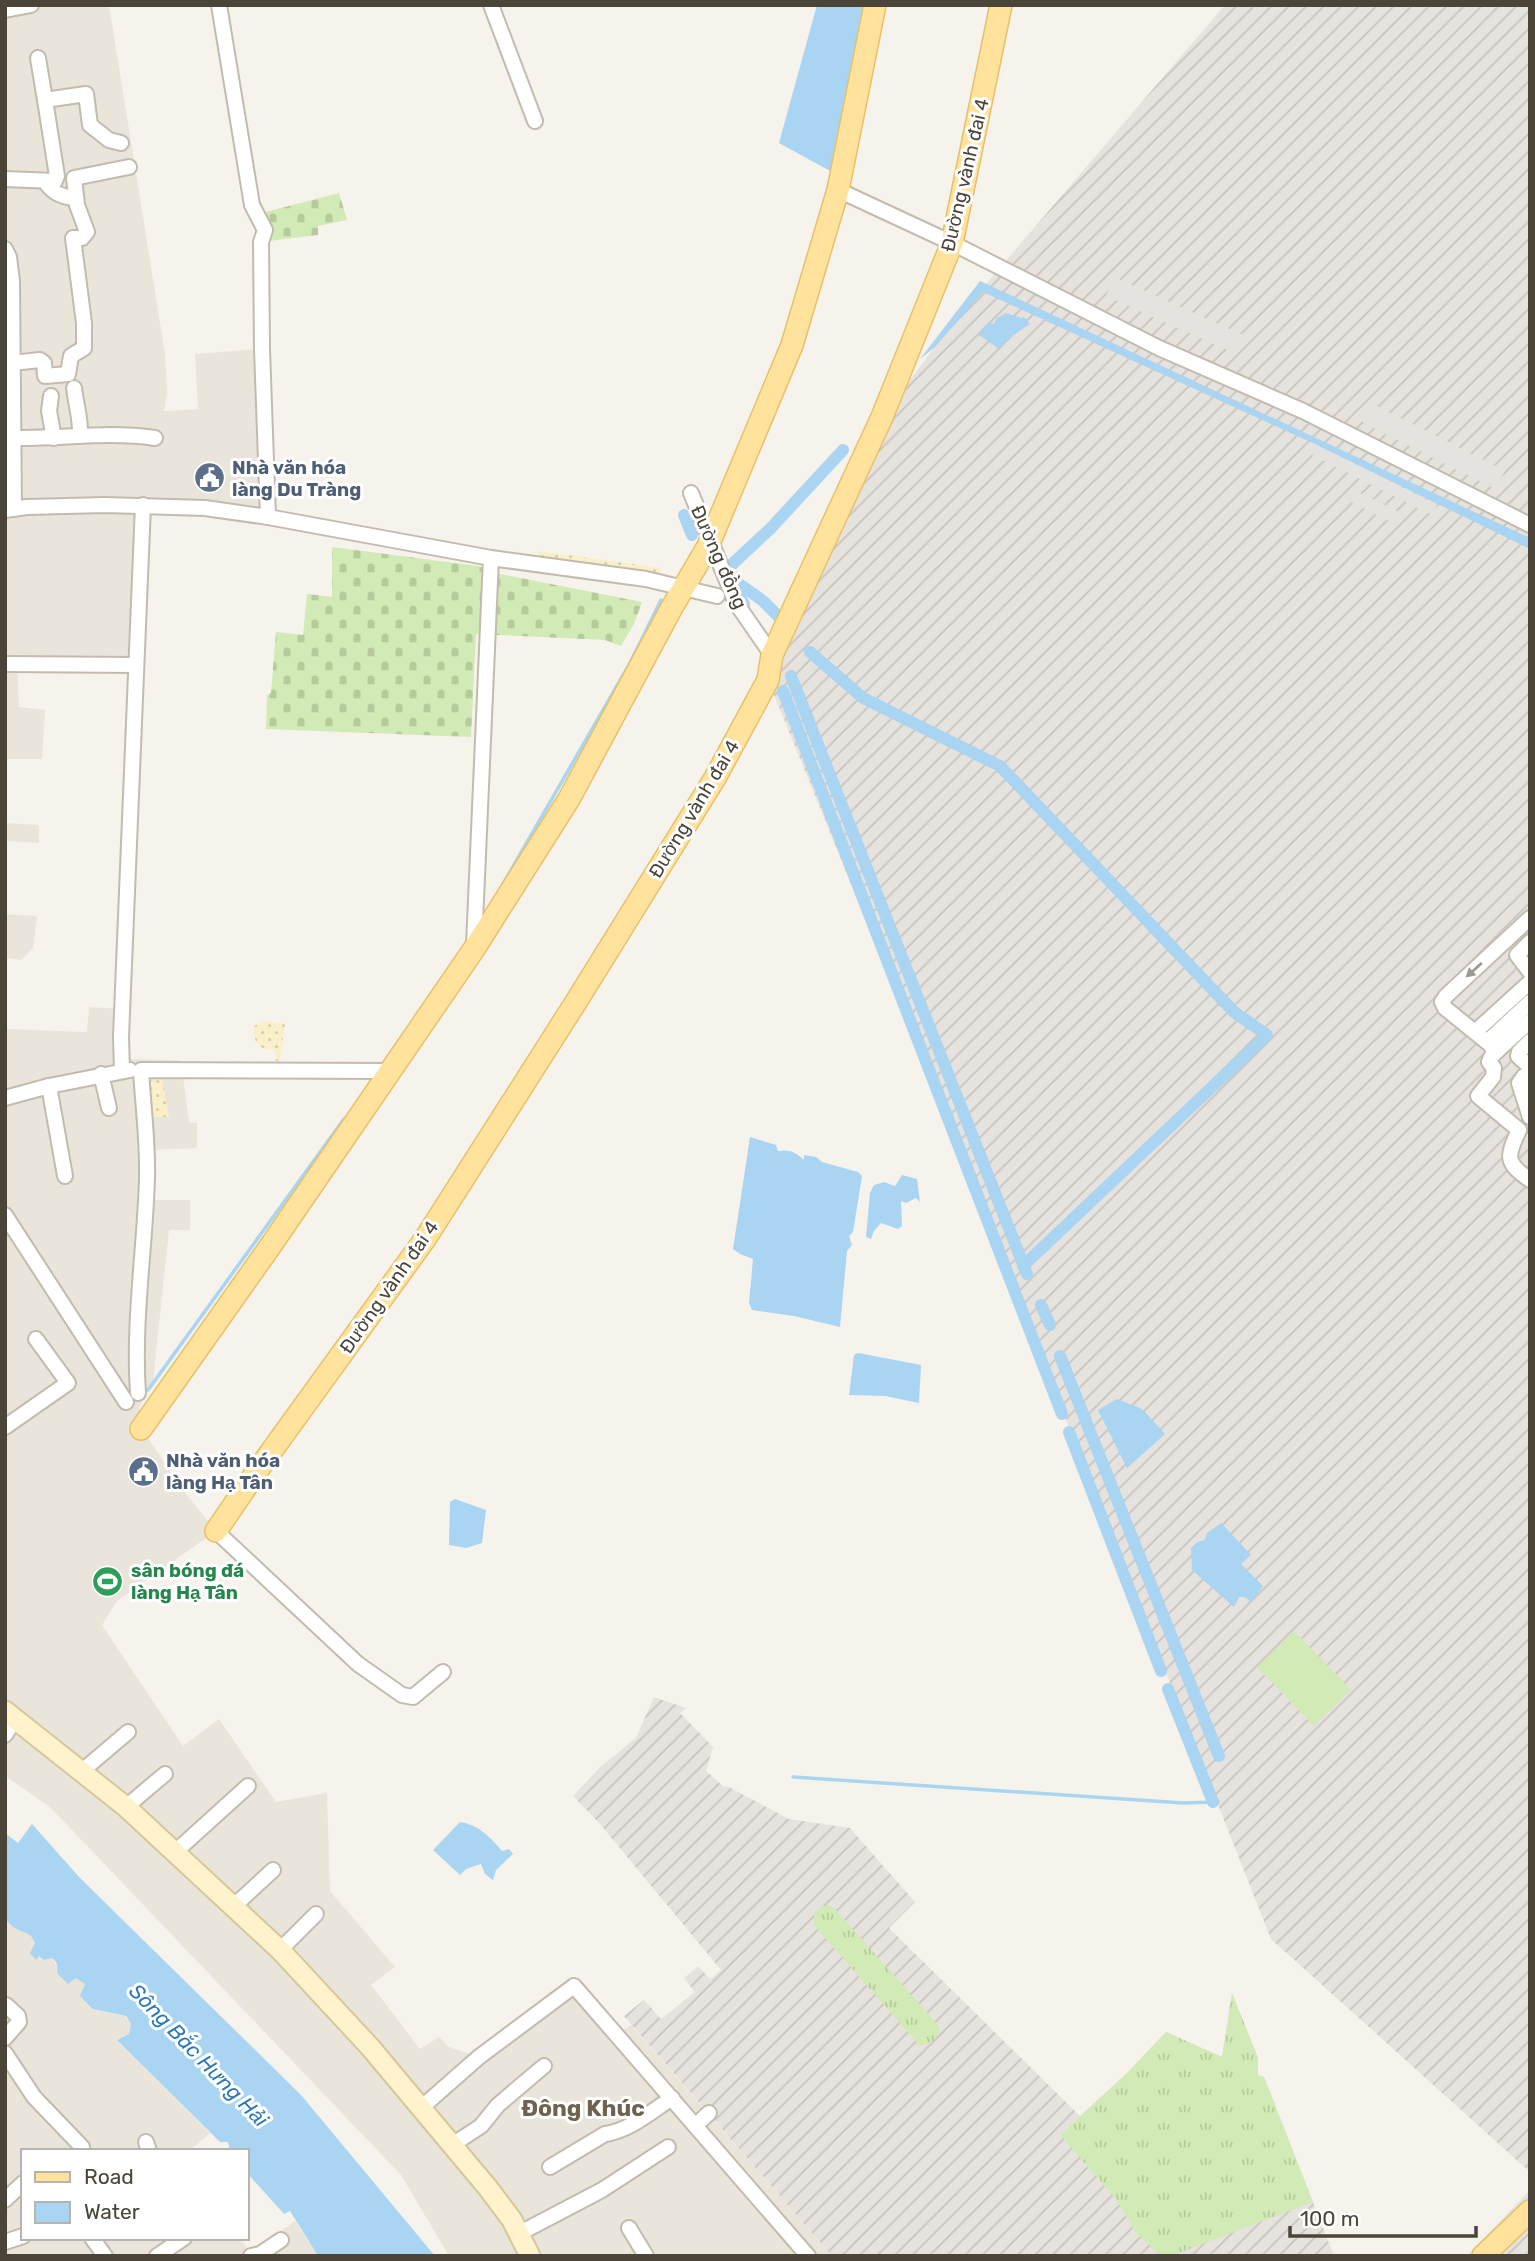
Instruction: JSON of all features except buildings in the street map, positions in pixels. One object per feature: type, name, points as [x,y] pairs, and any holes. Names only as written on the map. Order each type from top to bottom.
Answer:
[{"type":"main road","points":[[142,1429],[474,949],[569,799],[710,542],[792,345],[838,190],[875,5]]},
{"type":"main road","name":"Đường vành đai 4","points":[[216,1531],[425,1238],[715,778],[768,680],[772,655],[882,418],[952,243],[1001,5]]},
{"type":"main road","points":[[1483,2256],[1530,2211]]},
{"type":"street","points":[[5,10],[31,5]]},
{"type":"street","points":[[219,5],[252,205],[265,230],[261,242],[262,349],[268,517]]},
{"type":"street","points":[[491,5],[535,121]]},
{"type":"street","points":[[5,179],[55,181],[57,176],[38,58]]},
{"type":"street","points":[[45,100],[86,94],[90,125],[109,140],[121,143]]},
{"type":"street","points":[[10,357],[40,360],[44,363],[46,376],[68,374],[71,356],[84,348],[80,336],[73,238],[82,238],[87,232],[76,200],[74,178],[129,167]]},
{"type":"street","points":[[45,181],[49,188],[60,195],[76,200]]},
{"type":"street","points":[[838,190],[952,243],[1159,348],[1303,411],[1530,525]]},
{"type":"street","points":[[5,249],[9,257],[12,281],[10,357],[15,438],[9,471],[10,509],[147,501],[268,517],[491,558],[646,579],[684,589],[723,591]]},
{"type":"street","points":[[74,388],[77,412],[81,418],[80,436]]},
{"type":"street","points":[[51,396],[54,438]]},
{"type":"street","points":[[15,438],[106,434],[155,438]]},
{"type":"street","name":"Đường đồng","points":[[691,493],[719,566],[723,591],[741,610],[772,655]]},
{"type":"street","points":[[122,1070],[121,1037],[136,665],[147,501]]},
{"type":"street","points":[[474,949],[491,558]]},
{"type":"street","points":[[5,664],[136,665]]},
{"type":"street","points":[[1519,1130],[1478,1097],[1493,1077],[1494,1068],[1489,1062],[1486,1042],[1442,1002],[1527,921]]},
{"type":"street","points":[[1530,942],[1517,955],[1530,972]]},
{"type":"street","points":[[1486,1042],[1530,982]]},
{"type":"street","points":[[1486,1042],[1530,1002]]},
{"type":"street","points":[[1486,1042],[1530,1021]]},
{"type":"street","points":[[1530,1041],[1518,1056],[1530,1067]]},
{"type":"street","points":[[5,1098],[122,1070],[391,1071]]},
{"type":"street","points":[[138,1393],[141,1248],[147,1177],[141,1070]]},
{"type":"street","points":[[101,1074],[110,1108]]},
{"type":"street","points":[[1530,1082],[1524,1076],[1519,1083],[1530,1118],[1519,1130],[1509,1151],[1515,1168],[1530,1181]]},
{"type":"street","points":[[48,1086],[65,1176]]},
{"type":"street","points":[[5,1215],[126,1402]]},
{"type":"street","points":[[5,1427],[68,1383],[36,1339]]},
{"type":"street","points":[[216,1531],[358,1664],[402,1695],[413,1698],[443,1672]]},
{"type":"street","points":[[9,1722],[82,1771],[126,1808],[280,1950],[370,2047],[488,2188],[520,2233],[530,2256]]},
{"type":"street","points":[[82,1771],[128,1732]]},
{"type":"street","points":[[126,1808],[165,1774]]},
{"type":"street","points":[[174,1853],[248,1786]]},
{"type":"street","points":[[233,1907],[273,1870]]},
{"type":"street","points":[[280,1950],[316,1914]]},
{"type":"street","points":[[421,2108],[480,2057],[574,1986],[808,2256]]},
{"type":"street","points":[[5,2038],[19,2022],[18,2016],[6,2006]]},
{"type":"street","points":[[5,2053],[34,2097],[82,2149]]},
{"type":"street","points":[[452,2145],[481,2126],[498,2105],[544,2066]]},
{"type":"street","points":[[550,2167],[605,2134],[614,2133],[637,2121],[671,2098]]},
{"type":"street","points":[[696,2125],[709,2113]]},
{"type":"street","points":[[520,2233],[603,2190],[667,2147]]},
{"type":"street","points":[[5,2200],[21,2185]]},
{"type":"street","points":[[629,2228],[646,2256]]},
{"type":"street","points":[[94,2240],[106,2256]]},
{"type":"street","points":[[157,2256],[181,2240]]},
{"type":"street","points":[[251,2256],[260,2254],[281,2240]]},
{"type":"shaded area","points":[[31,5],[109,5],[165,354],[167,393],[164,411],[198,409],[195,354],[258,349],[268,517],[143,505],[136,665],[17,664],[19,707],[45,710],[42,759],[5,759],[5,10]]},
{"type":"shaded area","points":[[1225,5],[1530,5],[1530,2172],[1271,1939],[976,1192],[768,680],[882,417],[956,319]]},
{"type":"shaded area","points":[[1114,277],[1245,336],[1236,354],[1106,296]]},
{"type":"shaded area","points":[[1369,402],[1505,471],[1495,489],[1360,421]]},
{"type":"shaded area","points":[[1317,445],[1437,505],[1432,515],[1312,455]]},
{"type":"shaded area","points":[[1356,491],[1403,514],[1397,525],[1351,502]]},
{"type":"shaded area","points":[[5,823],[39,825],[39,843],[5,841]]},
{"type":"shaded area","points":[[5,914],[37,916],[33,948],[21,960],[5,958]]},
{"type":"shaded area","points":[[89,1007],[122,1009],[121,1059],[179,1060],[189,1122],[197,1123],[197,1148],[152,1150],[152,1200],[190,1200],[190,1230],[169,1230],[153,1381],[139,1408],[142,1429],[179,1485],[216,1531],[117,1601],[102,1625],[183,1746],[219,1719],[276,1802],[327,1793],[330,1891],[395,1967],[371,1985],[420,2049],[439,2037],[449,2047],[480,2057],[574,1986],[616,2035],[631,2025],[832,2256],[449,2256],[401,2175],[50,1807],[5,1776],[5,1029],[87,1032]]},
{"type":"shaded area","points":[[654,1697],[686,1708],[680,1713],[713,1747],[706,1771],[724,1787],[727,1786],[789,1819],[850,1828],[915,1902],[889,1928],[1080,2116],[1166,2032],[1222,2057],[1232,1993],[1258,2058],[1258,2075],[1264,2077],[1334,2256],[832,2256],[624,2016],[644,2000],[661,2019],[695,1992],[684,1978],[698,1966],[710,1979],[721,1970],[600,1824],[573,1796],[600,1767],[636,1738]]},
{"type":"shaded area","points":[[5,1919],[17,1930],[26,1931],[33,1938],[35,1943],[32,1951],[36,1959],[39,1955],[44,1960],[52,1958],[69,1983],[76,1978],[85,1984],[83,1992],[93,2009],[125,2016],[131,2024],[129,2034],[117,2040],[210,2133],[191,2149],[21,2149],[21,2240],[241,2240],[251,2253],[295,2221],[318,2256],[5,2256]]},
{"type":"shaded area","points":[[1530,2190],[1530,2256],[1467,2256]]},
{"type":"green space","points":[[339,193],[347,220],[318,226],[318,235],[261,242],[258,214]]},
{"type":"green space","points":[[332,547],[478,566],[500,574],[642,602],[634,624],[621,646],[605,640],[476,634],[471,737],[266,729],[267,695],[271,693],[276,632],[303,635],[307,594],[332,597]]},
{"type":"green space","points":[[1294,1631],[1351,1690],[1314,1726],[1257,1667]]},
{"type":"green space","points":[[822,1906],[835,1909],[939,2026],[939,2034],[930,2044],[919,2045],[814,1925],[814,1914]]},
{"type":"green space","points":[[1232,1993],[1258,2058],[1258,2075],[1264,2077],[1313,2202],[1171,2256],[1161,2256],[1137,2234],[1115,2198],[1060,2135],[1127,2073],[1166,2032],[1222,2057]]},
{"type":"sand","points":[[539,551],[662,568],[658,576],[537,556]]},
{"type":"sand","points":[[266,1021],[285,1024],[280,1061],[276,1061],[275,1050],[264,1049],[254,1037],[254,1026]]},
{"type":"sand","points":[[157,1077],[162,1079],[169,1117],[151,1117],[148,1086]]},
{"type":"water","points":[[817,5],[875,5],[841,177],[779,143]]},
{"type":"water","points":[[980,281],[1530,538],[1530,549],[1317,445],[983,292],[935,347],[920,359]]},
{"type":"water","points":[[1006,313],[1024,317],[1030,324],[999,349],[979,335],[988,323],[994,324],[997,318]]},
{"type":"water","points":[[750,1137],[776,1145],[778,1151],[792,1152],[804,1160],[804,1155],[816,1157],[822,1162],[858,1172],[862,1176],[853,1232],[849,1236],[852,1245],[847,1251],[840,1327],[752,1310],[749,1303],[753,1259],[733,1249]]},
{"type":"water","points":[[902,1175],[917,1179],[920,1202],[916,1198],[906,1203],[901,1201],[902,1226],[898,1229],[881,1223],[871,1239],[866,1237],[870,1193],[874,1185],[884,1182],[895,1186]]},
{"type":"water","points":[[858,1353],[921,1365],[919,1403],[885,1396],[849,1395],[854,1355]]},
{"type":"water","points":[[1117,1399],[1142,1409],[1165,1434],[1127,1468],[1098,1410]]},
{"type":"water","points":[[455,1499],[486,1510],[482,1543],[466,1548],[449,1545],[450,1502]]},
{"type":"water","points":[[1221,1523],[1251,1555],[1241,1564],[1263,1586],[1251,1602],[1245,1597],[1239,1597],[1234,1607],[1192,1570],[1191,1548],[1197,1542],[1205,1540],[1207,1533]]},
{"type":"water","points":[[460,1822],[478,1829],[502,1851],[509,1849],[513,1854],[496,1870],[493,1880],[485,1874],[481,1864],[466,1869],[460,1875],[433,1850]]},
{"type":"water","name":"Sông Bắc Hưng Hải","points":[[32,1824],[80,1878],[301,2095],[435,2256],[318,2256],[290,2211],[284,2214],[248,2174],[248,2149],[230,2149],[228,2142],[220,2142],[117,2040],[129,2034],[131,2024],[126,2016],[93,2009],[80,1996],[85,1984],[76,1978],[68,1984],[57,1973],[57,1965],[52,1958],[44,1960],[39,1956],[36,1960],[30,1953],[35,1943],[32,1937],[16,1929],[5,1919],[5,1833],[18,1843]]},
{"type":"waterway","points":[[726,570],[771,528],[843,450]]},
{"type":"waterway","points":[[684,515],[692,535]]},
{"type":"waterway","points":[[725,566],[738,583],[738,594],[744,604]]},
{"type":"waterway","points":[[738,583],[763,601],[781,619]]},
{"type":"waterway","points":[[503,884],[630,663],[661,600]]},
{"type":"waterway","points":[[810,652],[863,698],[1000,766],[1234,1012],[1267,1035],[1023,1266]]},
{"type":"waterway","points":[[791,676],[1027,1274]]},
{"type":"waterway","points":[[783,691],[1062,1414]]},
{"type":"waterway","points":[[148,1390],[344,1119]]},
{"type":"waterway","points":[[1041,1305],[1050,1325]]},
{"type":"waterway","points":[[1060,1356],[1219,1756]]},
{"type":"waterway","points":[[1069,1432],[1161,1671]]},
{"type":"waterway","points":[[1168,1689],[1213,1802]]},
{"type":"waterway","points":[[793,1777],[1183,1803],[1218,1802]]},
{"type":"place","name":"Nhà văn hóa làng Du Tràng","points":[[209,478]]},
{"type":"place","name":"Nhà văn hóa làng Hạ Tân","points":[[143,1471]]},
{"type":"place","name":"sân bóng đá làng Hạ Tân","points":[[108,1581]]},
{"type":"district","name":"Đông Khúc","points":[[583,2108]]}]
